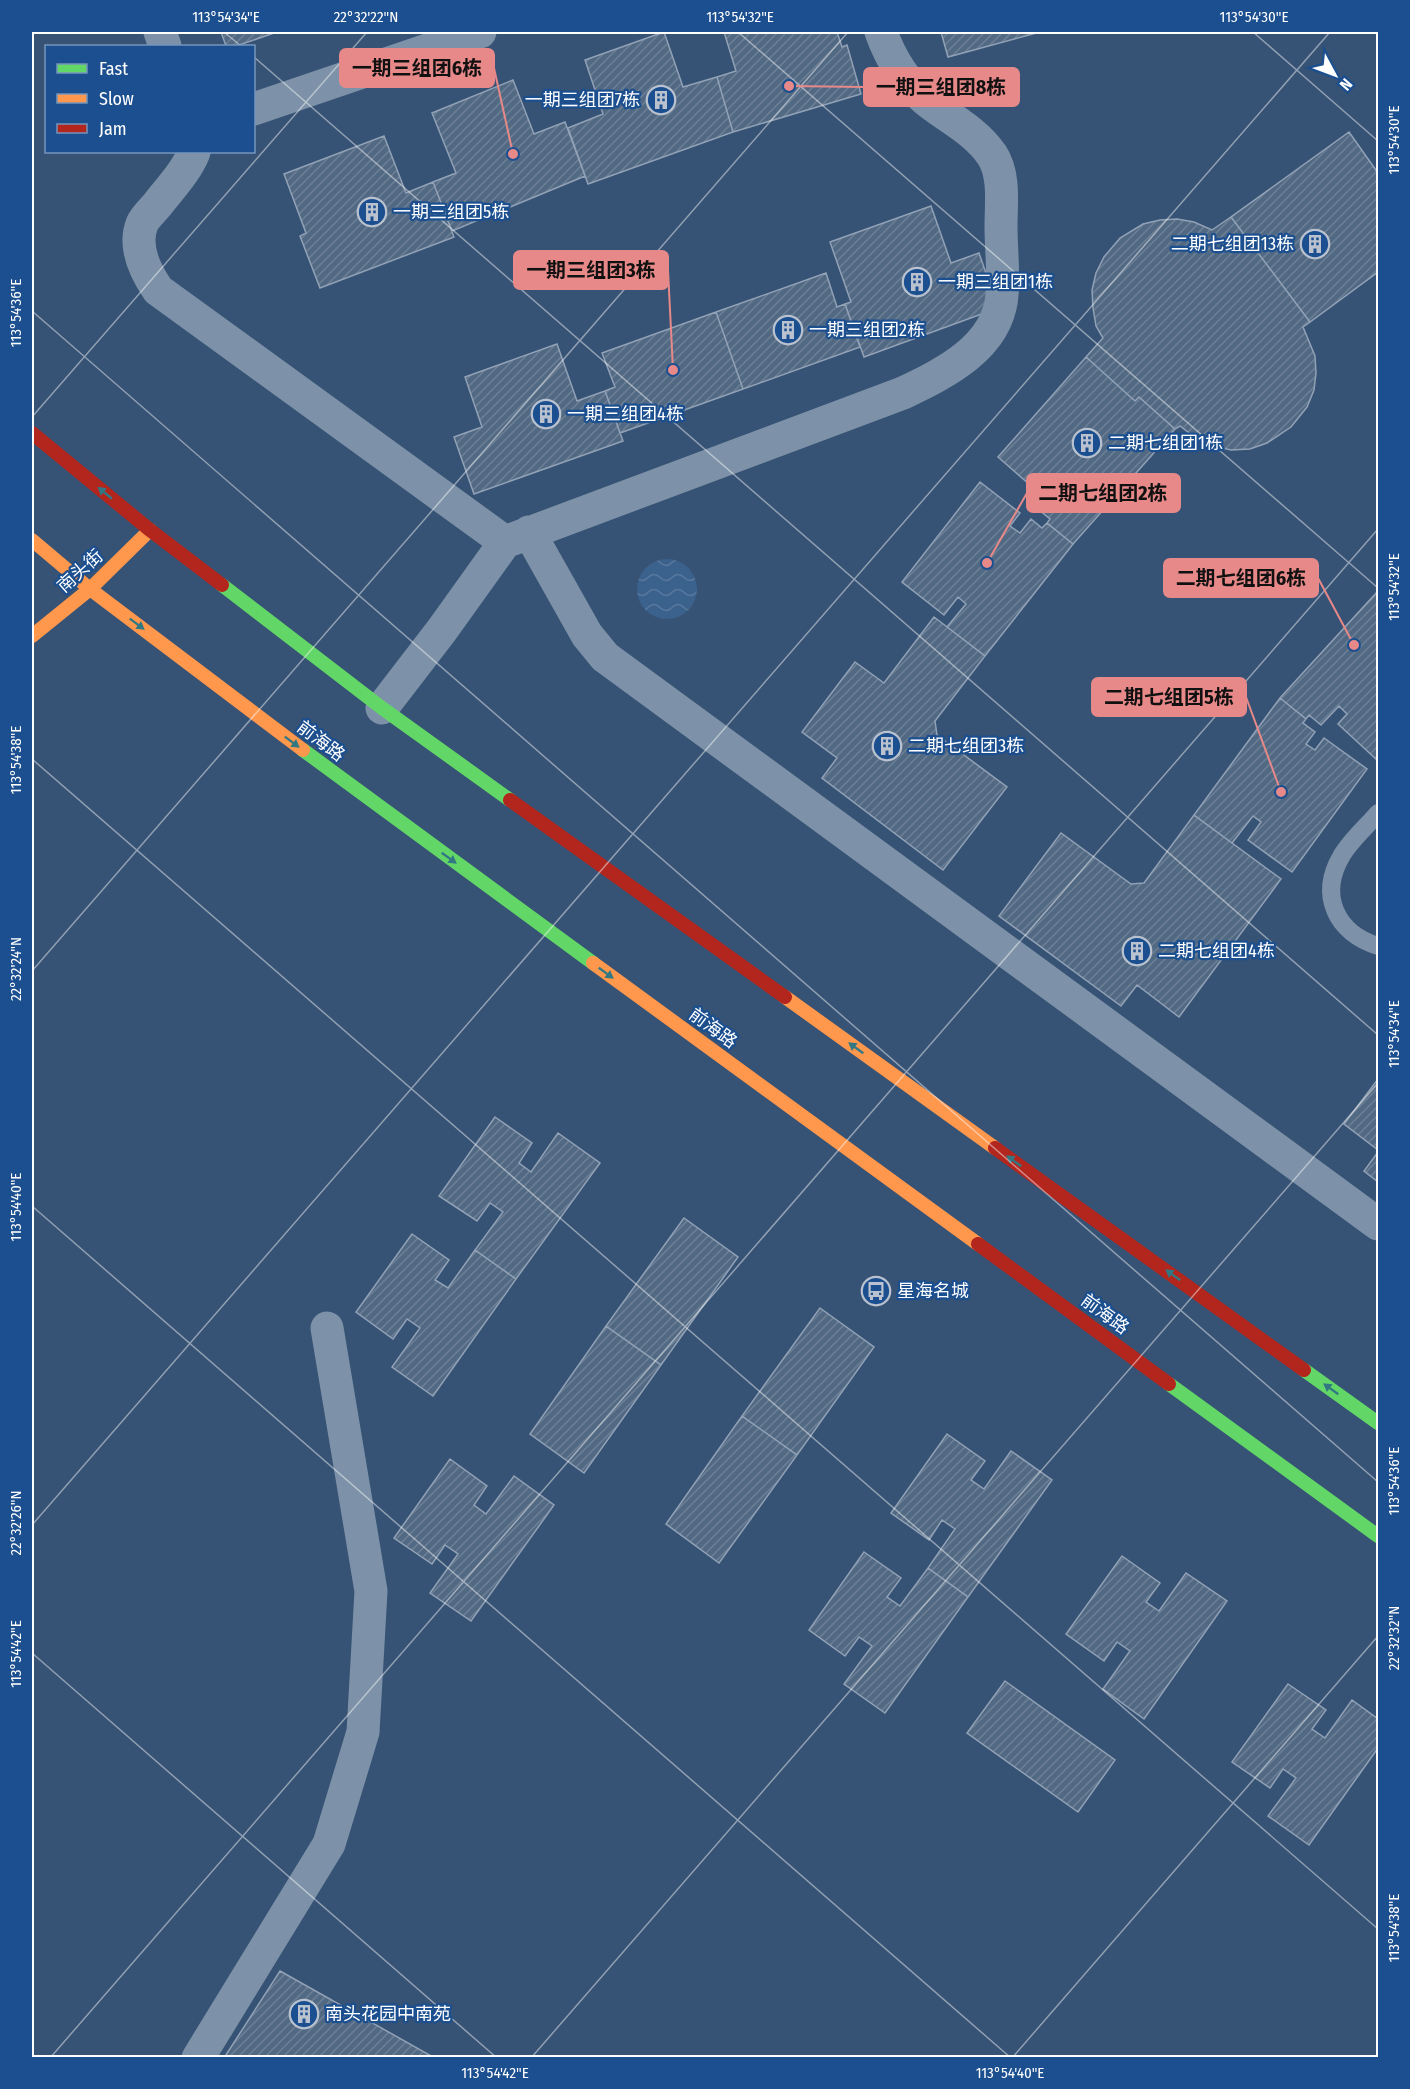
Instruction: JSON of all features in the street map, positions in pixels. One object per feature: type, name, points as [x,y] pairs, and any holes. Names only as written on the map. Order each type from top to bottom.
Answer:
[{"type":"main road","points":[[32,433],[150,530],[382,708],[1378,1423]]},
{"type":"main road","name":"南头街","points":[[32,636],[90,589],[150,530]]},
{"type":"main road","name":"前海路","points":[[32,540],[90,589],[333,773],[1378,1536]]},
{"type":"street","points":[[255,109],[480,32]]},
{"type":"street","points":[[382,708],[517,537],[903,393],[941,375],[966,357],[983,340],[996,320],[1002,296],[1001,177],[994,157],[981,141],[925,99],[902,73],[886,46],[881,32]]},
{"type":"street","points":[[194,153],[189,164],[142,224],[140,256],[148,276],[158,290],[517,537],[605,657],[1378,1224]]},
{"type":"street","points":[[198,2058],[329,1844],[363,1732],[371,1591],[327,1328]]},
{"type":"lane","points":[[1378,813],[1343,852],[1335,866],[1331,894],[1339,920],[1348,930],[1364,942],[1378,946]]},
{"type":"water","points":[[667,559],[688,568],[697,589],[688,610],[667,619],[646,610],[637,589],[646,568]]},
{"type":"building","points":[[221,32],[277,32],[239,45],[226,45]]},
{"type":"building","name":"一期三组团7栋","points":[[664,32],[683,87],[717,77],[733,132],[588,184],[568,128],[603,114],[585,60]]},
{"type":"building","points":[[724,32],[837,32],[842,47],[847,45],[861,94],[733,132],[717,77],[736,71]]},
{"type":"building","points":[[941,32],[1040,32],[948,57]]},
{"type":"building","points":[[513,80],[534,134],[565,122],[585,176],[452,231],[433,182],[456,173],[432,113]]},
{"type":"building","name":"二期七组团13栋","points":[[1349,132],[1378,173],[1378,272],[1310,322],[1231,217]]},
{"type":"building","name":"一期三组团5栋","points":[[384,136],[406,193],[433,182],[454,237],[320,288],[300,236],[306,233],[284,174]]},
{"type":"building","name":"一期三组团1栋","points":[[931,206],[951,263],[979,253],[998,308],[864,357],[845,304],[851,302],[830,242]]},
{"type":"building","points":[[1231,217],[1310,322],[1303,327],[1315,356],[1316,373],[1314,390],[1307,407],[1291,427],[1267,443],[1250,449],[1231,450],[1197,439],[1180,426],[1175,429],[1139,397],[1135,401],[1086,357],[1103,338],[1096,326],[1093,308],[1092,290],[1096,273],[1104,257],[1120,238],[1143,224],[1160,220],[1177,219],[1194,222],[1212,230]]},
{"type":"building","name":"一期三组团2栋","points":[[826,273],[837,307],[845,304],[860,347],[743,389],[716,312]]},
{"type":"building","points":[[716,312],[743,389],[620,433],[605,391],[615,387],[602,353]]},
{"type":"building","name":"一期三组团4栋","points":[[557,344],[577,401],[605,391],[623,441],[474,494],[454,437],[482,427],[465,377]]},
{"type":"building","name":"二期七组团1栋","points":[[1086,357],[1135,401],[1139,397],[1175,429],[1073,544],[1047,523],[1050,519],[1039,510],[1056,489],[1047,482],[1038,492],[998,457]]},
{"type":"building","points":[[980,482],[1020,513],[1010,526],[1020,533],[1031,519],[1042,528],[1047,523],[1073,544],[985,656],[947,627],[966,604],[958,597],[944,615],[902,582]]},
{"type":"building","points":[[1378,591],[1377,760],[1338,724],[1347,714],[1339,706],[1321,725],[1309,715],[1306,719],[1280,698]]},
{"type":"building","name":"二期七组团3栋","points":[[934,617],[985,656],[935,721],[937,735],[1007,787],[943,870],[822,778],[837,758],[802,732],[855,662],[884,683]]},
{"type":"building","points":[[1280,698],[1306,719],[1303,723],[1315,732],[1306,744],[1315,750],[1324,738],[1367,769],[1292,872],[1248,840],[1261,822],[1253,816],[1232,843],[1194,815]]},
{"type":"building","name":"二期七组团4栋","points":[[1194,815],[1281,879],[1179,1017],[1137,985],[1121,1006],[999,916],[1061,833],[1131,884],[1144,883]]},
{"type":"building","points":[[1378,1079],[1378,1150],[1344,1124]]},
{"type":"building","points":[[495,1117],[532,1143],[519,1163],[531,1172],[558,1133],[600,1163],[516,1279],[475,1250],[503,1212],[490,1203],[477,1221],[439,1196]]},
{"type":"building","points":[[1378,1152],[1378,1182],[1364,1171]]},
{"type":"building","points":[[684,1218],[738,1257],[661,1365],[606,1326]]},
{"type":"building","points":[[412,1234],[449,1260],[435,1280],[448,1288],[475,1250],[516,1279],[433,1396],[392,1367],[420,1328],[407,1319],[393,1339],[356,1312]]},
{"type":"building","points":[[820,1308],[874,1347],[797,1455],[742,1416]]},
{"type":"building","points":[[606,1326],[661,1365],[584,1473],[530,1434]]},
{"type":"building","points":[[742,1416],[797,1455],[719,1563],[666,1524]]},
{"type":"building","points":[[947,1434],[985,1461],[971,1480],[984,1489],[1011,1451],[1052,1480],[968,1597],[928,1568],[955,1529],[942,1520],[929,1540],[891,1513]]},
{"type":"building","points":[[450,1459],[487,1486],[474,1505],[486,1514],[514,1476],[554,1505],[471,1621],[430,1593],[458,1554],[445,1545],[432,1564],[394,1538]]},
{"type":"building","points":[[864,1552],[901,1578],[887,1597],[900,1606],[928,1568],[968,1597],[885,1713],[844,1684],[872,1646],[859,1637],[845,1656],[809,1630]]},
{"type":"building","points":[[1122,1556],[1160,1583],[1146,1602],[1159,1611],[1186,1573],[1227,1601],[1144,1719],[1103,1689],[1130,1651],[1117,1642],[1104,1661],[1066,1634]]},
{"type":"building","points":[[1005,1681],[1115,1760],[1078,1812],[967,1733]]},
{"type":"building","points":[[1288,1684],[1326,1710],[1312,1729],[1325,1738],[1352,1700],[1378,1719],[1378,1748],[1309,1845],[1268,1816],[1296,1778],[1283,1769],[1270,1788],[1232,1762]]},
{"type":"building","name":"南头花园中南苑","points":[[280,1971],[433,2057],[224,2058]]},
{"type":"traffic: fast","points":[[222,585],[382,708],[510,800]]},
{"type":"traffic: fast","points":[[303,750],[593,963]]},
{"type":"traffic: fast","points":[[1304,1370],[1378,1423]]},
{"type":"traffic: fast","points":[[1169,1384],[1378,1536]]},
{"type":"traffic: slow","points":[[32,636],[90,589],[150,530]]},
{"type":"traffic: slow","points":[[32,540],[90,589],[303,750]]},
{"type":"traffic: slow","points":[[593,963],[978,1244]]},
{"type":"traffic: slow","points":[[785,997],[995,1148]]},
{"type":"traffic: jam","points":[[32,433],[150,530],[222,585]]},
{"type":"traffic: jam","points":[[510,800],[785,997]]},
{"type":"traffic: jam","points":[[995,1148],[1304,1370]]},
{"type":"traffic: jam","points":[[978,1244],[1169,1384]]},
{"type":"place","name":"一期三组团8栋","points":[[789,86]]},
{"type":"place","name":"一期三组团7栋","points":[[661,100]]},
{"type":"place","name":"一期三组团6栋","points":[[513,154]]},
{"type":"place","name":"一期三组团5栋","points":[[372,212]]},
{"type":"place","name":"二期七组团13栋","points":[[1315,244]]},
{"type":"place","name":"一期三组团1栋","points":[[917,282]]},
{"type":"place","name":"一期三组团2栋","points":[[788,330]]},
{"type":"place","name":"一期三组团3栋","points":[[673,370]]},
{"type":"place","name":"一期三组团4栋","points":[[546,414]]},
{"type":"place","name":"二期七组团1栋","points":[[1087,443]]},
{"type":"place","name":"二期七组团2栋","points":[[987,563]]},
{"type":"place","name":"二期七组团6栋","points":[[1354,645]]},
{"type":"place","name":"二期七组团3栋","points":[[887,746]]},
{"type":"place","name":"二期七组团5栋","points":[[1281,792]]},
{"type":"place","name":"二期七组团4栋","points":[[1137,951]]},
{"type":"place","name":"星海名城","points":[[876,1291]]},
{"type":"place","name":"南头花园中南苑","points":[[304,2014]]}]
